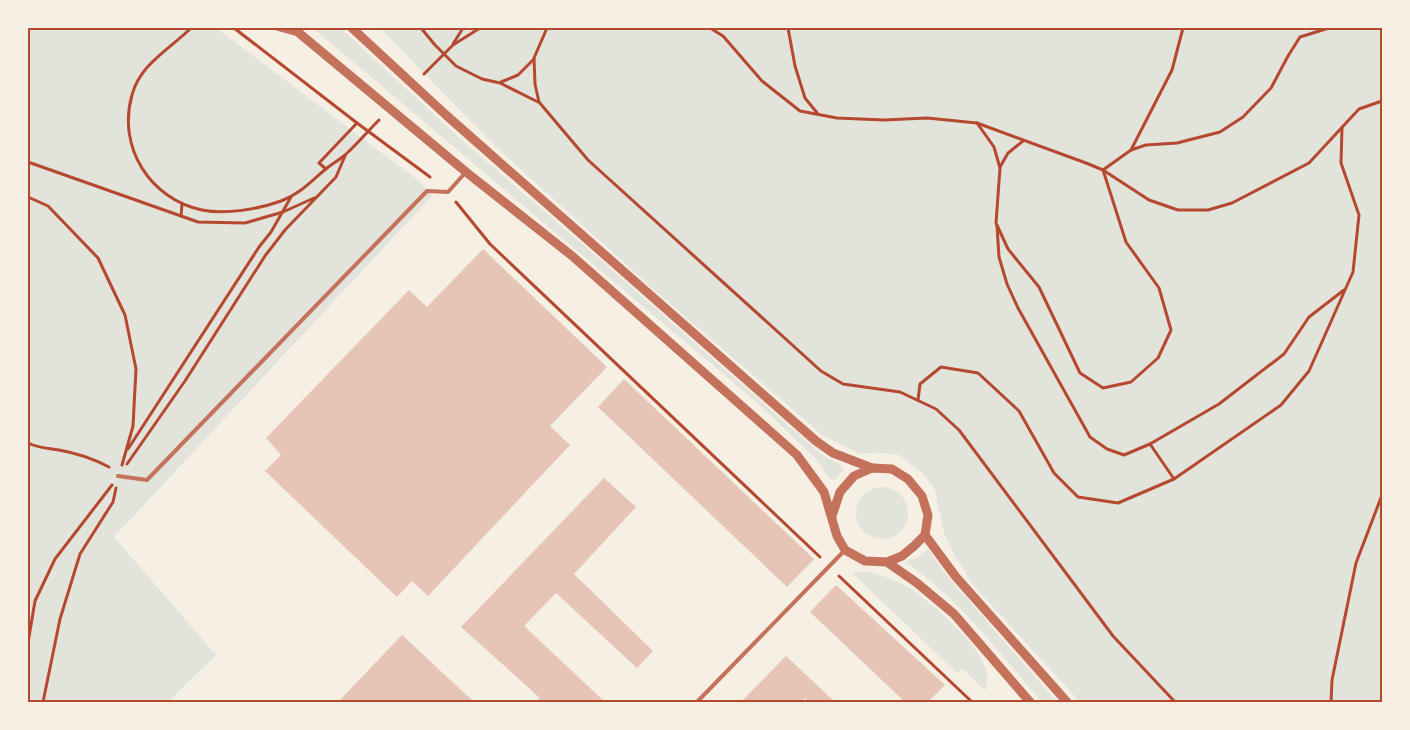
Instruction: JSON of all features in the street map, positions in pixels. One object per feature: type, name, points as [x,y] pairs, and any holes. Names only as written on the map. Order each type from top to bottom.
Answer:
[{"type":"street","points":[[277,28],[303,35]]},
{"type":"street","points":[[293,28],[466,172],[571,255],[797,455],[824,492],[836,536],[845,550],[865,561],[887,562],[902,556],[925,535],[928,515],[922,496],[908,479],[892,469],[872,468],[833,453],[816,441],[446,115],[352,28]]},
{"type":"street","points":[[832,516],[840,492],[854,476],[872,468]]},
{"type":"street","points":[[925,535],[956,577],[1067,702]]},
{"type":"street","points":[[887,562],[918,583],[954,614],[1030,702]]},
{"type":"lane","points":[[118,476],[147,480],[427,191],[448,192],[466,172]]},
{"type":"lane","points":[[697,702],[845,550]]},
{"type":"path","points":[[28,643],[36,601],[55,559],[118,476],[185,381],[265,256],[285,230],[336,176],[345,155],[302,191],[281,201],[245,211],[204,210],[182,204],[158,188],[142,169],[132,148],[128,120],[132,94],[145,70],[162,51],[191,28]]},
{"type":"path","points":[[234,28],[357,123],[430,176],[448,192],[490,244],[972,702]]},
{"type":"path","points":[[421,28],[456,66],[482,79],[500,83],[539,102],[588,160],[821,371],[843,384],[900,392],[936,409],[959,430],[1107,628],[1175,702]]},
{"type":"path","points":[[463,28],[453,45],[480,28]]},
{"type":"path","points":[[500,83],[518,74],[534,58],[547,28]]},
{"type":"path","points":[[710,28],[723,36],[762,81],[800,110],[837,118],[884,120],[927,118],[977,123],[1104,170],[1149,200],[1178,210],[1208,210],[1232,203],[1309,163],[1358,109],[1382,101]]},
{"type":"path","points":[[788,28],[795,66],[805,98],[819,114]]},
{"type":"path","points":[[1131,150],[1172,70],[1183,28]]},
{"type":"path","points":[[1104,170],[1131,150],[1146,145],[1177,143],[1220,132],[1243,117],[1271,88],[1300,37],[1329,28]]},
{"type":"path","points":[[534,58],[535,84],[539,102]]},
{"type":"path","points":[[326,169],[319,163],[357,123]]},
{"type":"path","points":[[977,123],[994,146],[1000,168],[996,223],[999,257],[1007,284],[1018,308],[1090,437],[1107,449],[1124,455],[1150,444],[1219,404],[1284,354],[1309,318],[1346,288]]},
{"type":"path","points":[[918,400],[920,384],[941,367],[978,372],[1019,411],[1054,473],[1078,497],[1118,503],[1174,478],[1281,404],[1309,371],[1353,272],[1359,215],[1341,163],[1342,127]]},
{"type":"path","points":[[1000,168],[1008,153],[1023,141]]},
{"type":"path","points":[[28,162],[198,222],[245,223],[282,212],[316,197]]},
{"type":"path","points":[[996,223],[1008,249],[1039,287],[1080,373],[1103,388],[1131,382],[1158,358],[1171,330],[1159,288],[1126,242],[1104,170]]},
{"type":"path","points":[[125,453],[271,232],[292,196]]},
{"type":"path","points":[[28,197],[48,206],[98,258],[125,315],[136,369],[133,426],[118,476],[113,502],[80,554],[60,618],[43,702]]},
{"type":"path","points":[[181,216],[182,204]]},
{"type":"path","points":[[28,443],[37,448],[60,450],[80,455],[109,466],[118,476]]},
{"type":"path","points":[[1150,444],[1174,478]]},
{"type":"path","points":[[1331,702],[1332,680],[1356,562],[1382,494]]},
{"type":"shaded area","points":[[28,28],[216,28],[418,180],[432,196],[114,537],[216,655],[168,702],[28,702]]},
{"type":"shaded area","points":[[313,28],[340,28],[466,144],[822,455],[840,464],[844,469],[835,480],[830,479],[816,459],[754,400]]},
{"type":"shaded area","points":[[380,28],[1382,28],[1382,702],[1080,702],[974,586],[956,558],[944,533],[935,490],[923,473],[899,455],[858,453],[822,435],[652,288],[496,147]]},
{"type":"shaded area","points":[[877,487],[887,487],[896,491],[904,499],[908,513],[904,527],[896,535],[887,539],[877,539],[868,535],[860,527],[856,518],[856,508],[860,499],[868,491]]},
{"type":"shaded area","points":[[928,549],[944,572],[1057,702],[1042,702],[961,609],[925,576],[905,562],[918,557]]},
{"type":"shaded area","points":[[866,571],[906,586],[952,623],[973,647],[986,669],[987,683],[985,691],[963,669],[957,673],[852,573]]},
{"type":"building","points":[[483,249],[607,367],[550,426],[570,445],[428,596],[412,581],[397,597],[265,471],[281,455],[266,438],[409,290],[427,307]]},
{"type":"building","points":[[624,379],[814,559],[787,587],[598,407]]},
{"type":"building","points":[[604,478],[636,507],[574,574],[653,651],[637,668],[556,593],[524,626],[605,702],[536,702],[540,698],[461,627]]},
{"type":"building","points":[[836,585],[945,685],[928,702],[905,702],[810,612]]},
{"type":"building","points":[[402,635],[474,702],[338,702]]},
{"type":"building","points":[[786,656],[835,702],[809,702],[805,698],[801,702],[741,702]]}]
